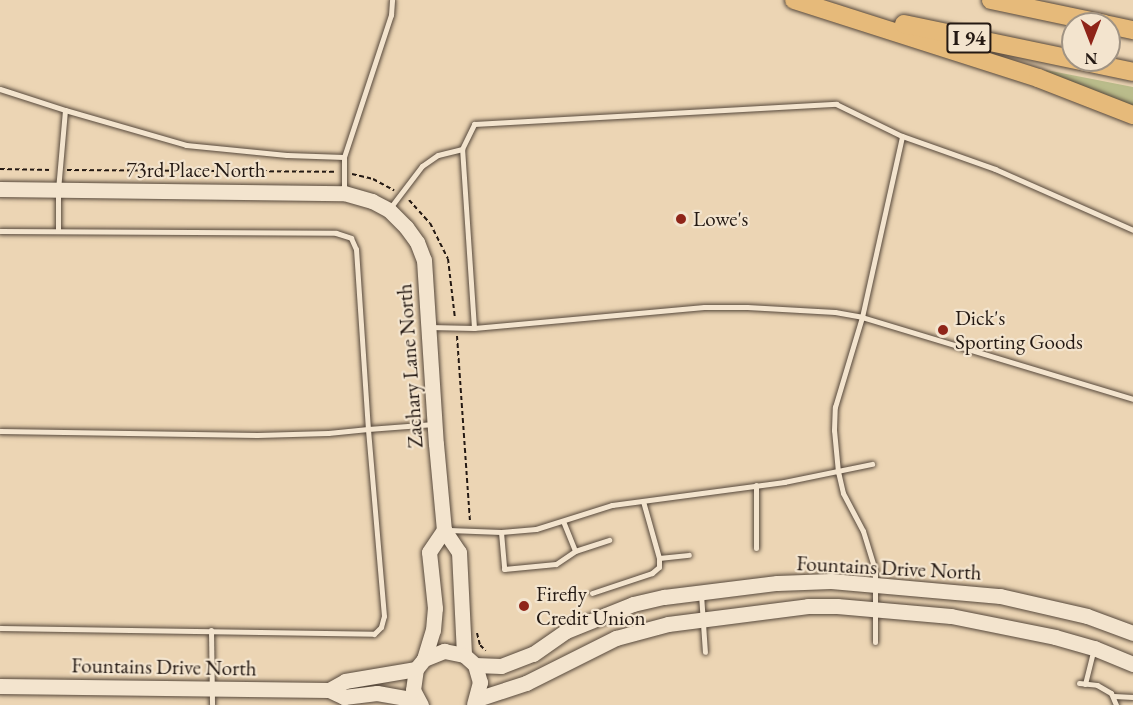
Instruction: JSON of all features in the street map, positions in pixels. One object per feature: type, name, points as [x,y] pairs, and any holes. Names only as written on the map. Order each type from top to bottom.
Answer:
[{"type":"highway","points":[[794,0],[1038,78],[1133,115]]},
{"type":"highway","name":"I 94","points":[[806,0],[1028,52],[1133,72]]},
{"type":"highway","name":"I 94","points":[[991,0],[1061,14]]},
{"type":"street","name":"73rd Place North","points":[[0,189],[344,193],[372,201],[389,210]]},
{"type":"street","name":"Zachary Lane North","points":[[389,210],[406,227],[424,260],[434,424],[444,530],[459,552],[469,660],[480,682],[475,702]]},
{"type":"street","points":[[419,703],[413,680],[433,630],[435,608],[429,552],[444,530]]},
{"type":"street","name":"Fountains Drive North","points":[[328,690],[345,681],[420,664],[444,651],[469,660],[501,666],[533,654],[566,631],[633,604],[664,597],[777,583],[831,581],[1000,596],[1087,616],[1133,633]]},
{"type":"street","name":"Fountains Drive North","points":[[475,702],[526,683],[616,638],[668,624],[703,618],[808,606],[951,616],[1055,637],[1094,648],[1133,664]]},
{"type":"street","name":"Fountains Drive North","points":[[0,686],[328,690],[344,697],[377,693],[419,703]]},
{"type":"lane","points":[[344,193],[344,157],[391,15],[392,0]]},
{"type":"lane","points":[[0,89],[186,145],[287,155],[344,157]]},
{"type":"lane","points":[[474,328],[462,149],[474,124],[836,104],[902,136],[911,137],[995,169],[1133,230]]},
{"type":"lane","points":[[58,231],[58,190],[65,110]]},
{"type":"lane","points":[[875,642],[875,585],[870,551],[843,493],[834,439],[835,407],[862,317],[902,136]]},
{"type":"lane","points":[[389,210],[422,166],[438,155],[462,149]]},
{"type":"lane","points":[[0,231],[336,232],[351,238],[356,249],[384,616],[381,627],[374,634],[0,628]]},
{"type":"lane","points":[[427,327],[474,328],[704,308],[747,307],[862,317],[1133,399]]},
{"type":"lane","points":[[0,431],[257,435],[328,433],[434,424]]},
{"type":"lane","points":[[444,530],[501,532],[536,529],[612,505],[756,485],[838,472],[872,464]]},
{"type":"lane","points":[[756,485],[756,549]]},
{"type":"lane","points":[[592,593],[652,573],[659,567],[659,558],[643,501]]},
{"type":"lane","points":[[563,521],[575,551]]},
{"type":"lane","points":[[501,532],[504,569],[556,564],[575,551],[609,540]]},
{"type":"lane","points":[[659,558],[689,555]]},
{"type":"lane","points":[[701,594],[705,652]]},
{"type":"lane","points":[[211,630],[212,705]]},
{"type":"lane","points":[[1094,648],[1082,684],[1097,685],[1114,696],[1133,697]]},
{"type":"lane","points":[[1114,696],[1116,705]]},
{"type":"path","points":[[0,169],[344,173],[373,179],[411,201],[430,223],[448,259],[456,327],[471,531]]},
{"type":"path","points":[[477,632],[480,645],[487,652],[493,653]]},
{"type":"green space","points":[[1046,70],[1133,87],[1133,111],[1044,75]]},
{"type":"place","name":"Lowe's","points":[[681,219]]},
{"type":"place","name":"Dick's Sporting Goods","points":[[943,330]]},
{"type":"place","name":"Firefly Credit Union","points":[[524,606]]}]
